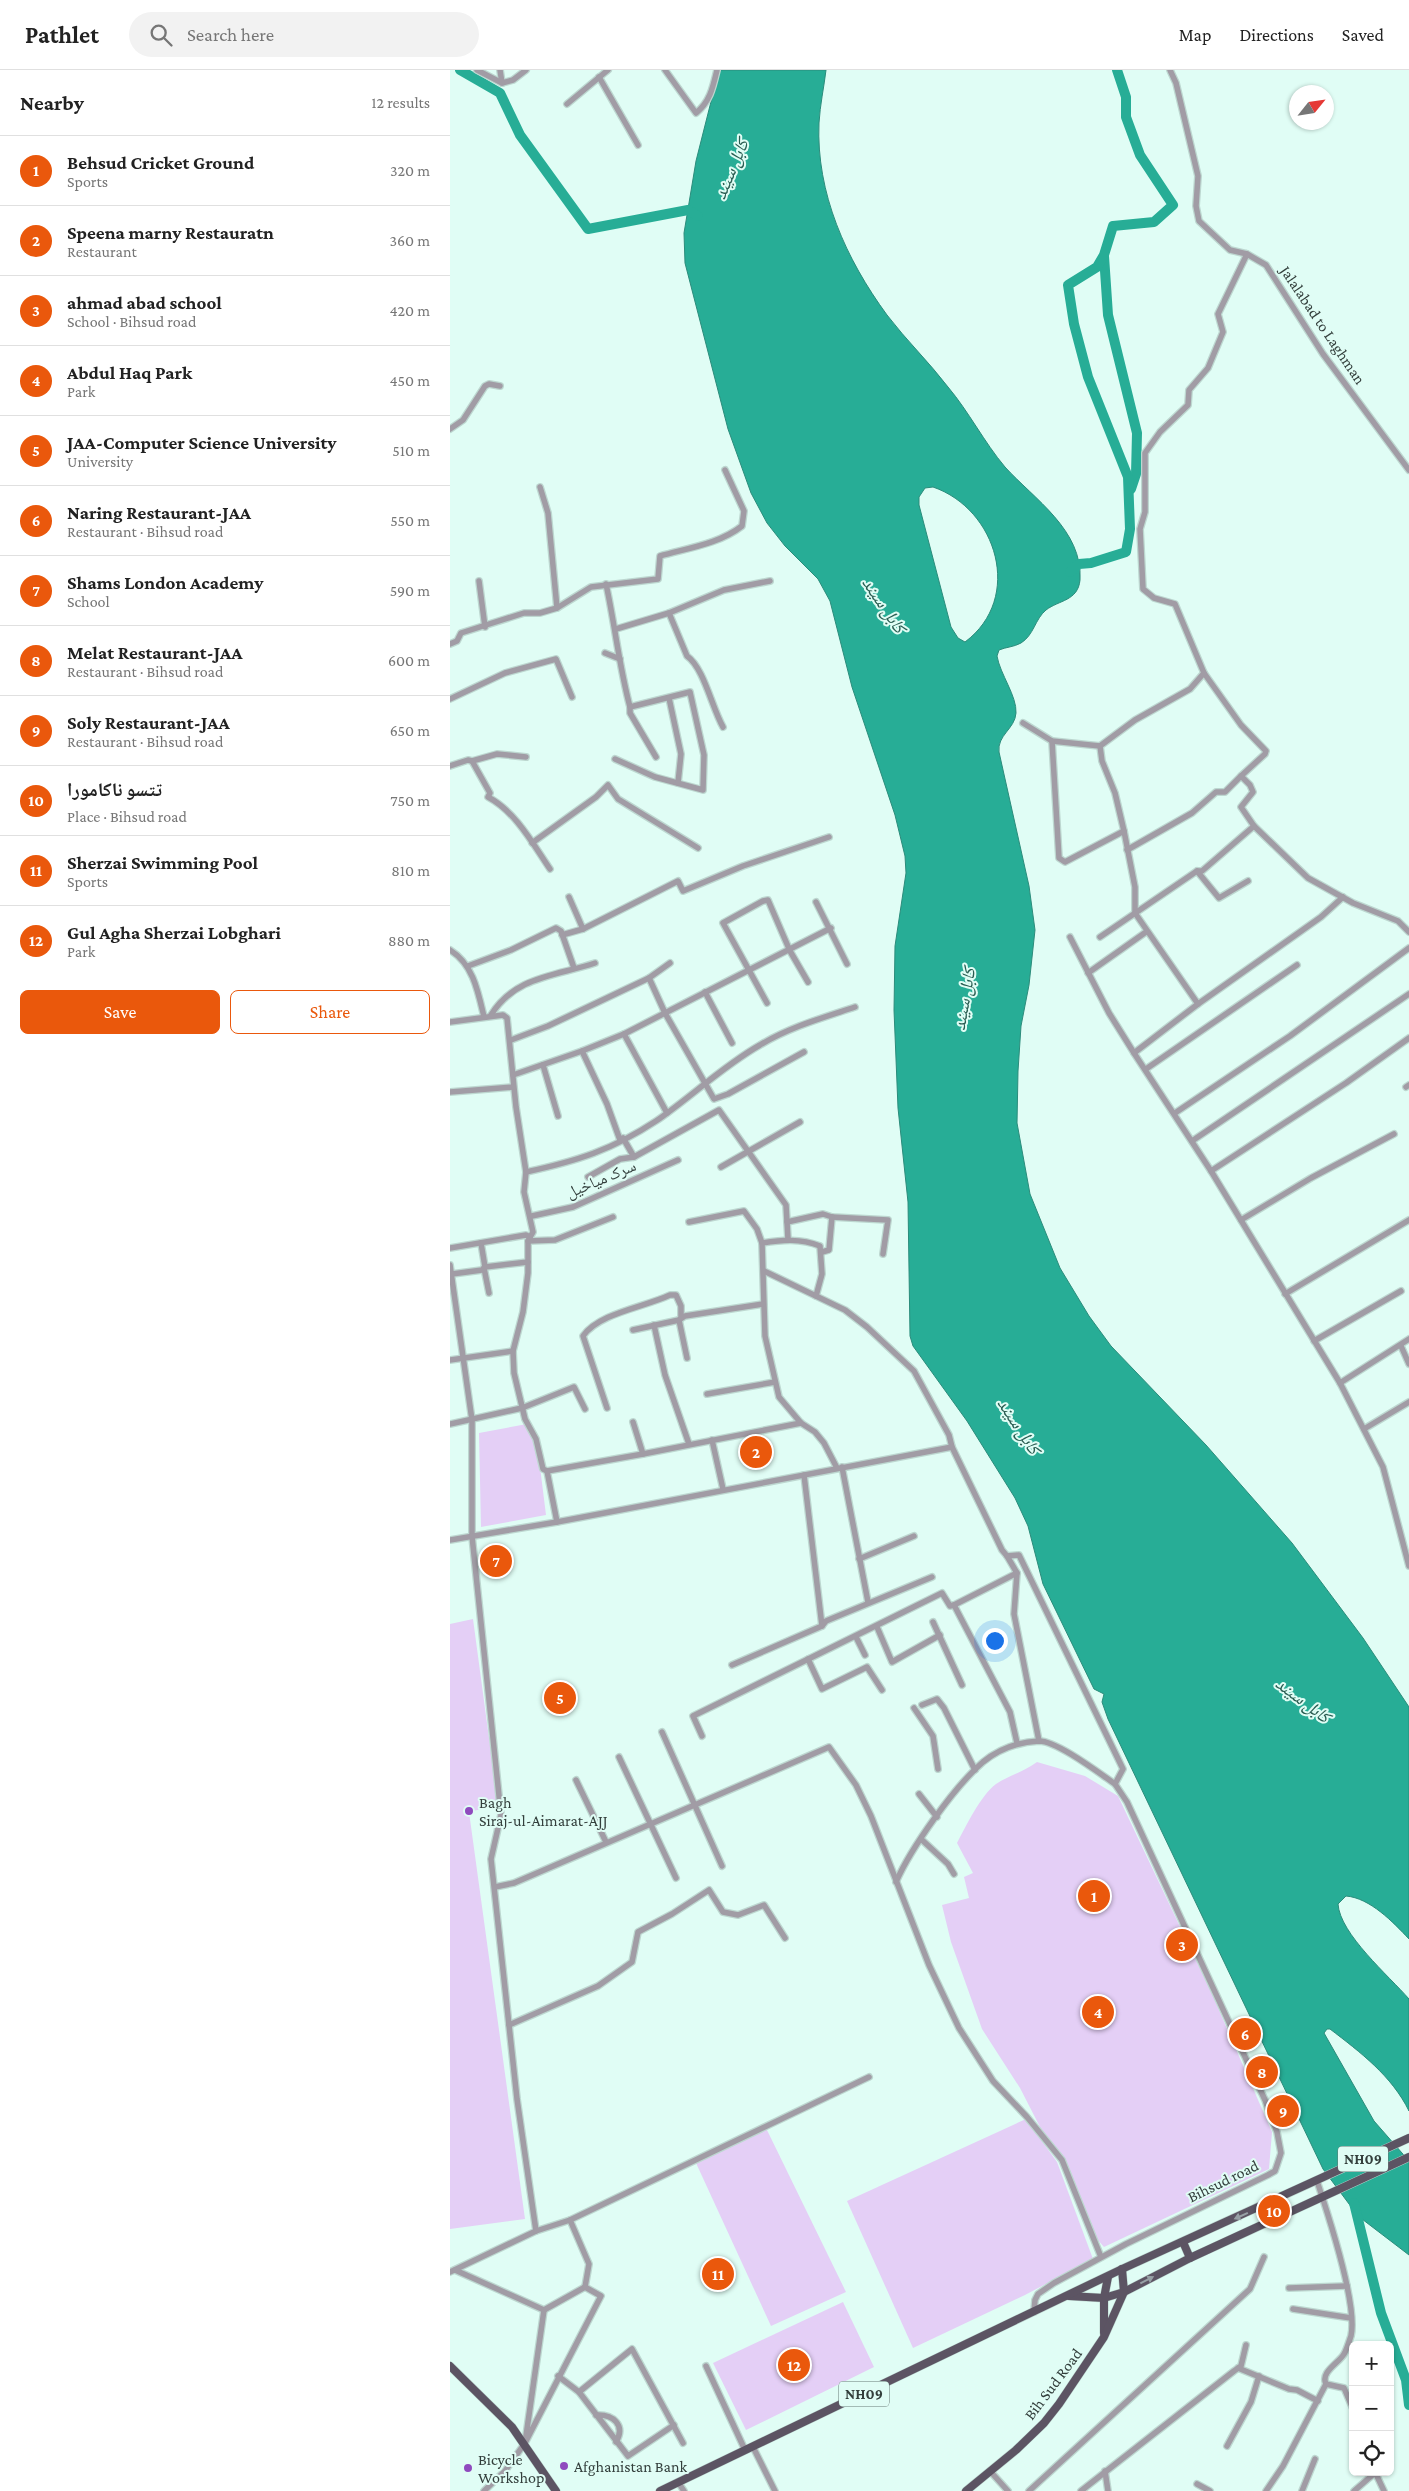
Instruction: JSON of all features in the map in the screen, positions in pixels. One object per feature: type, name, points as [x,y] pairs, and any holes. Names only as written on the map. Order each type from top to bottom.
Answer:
[{"type":"main road","name":"NH09","points":[[660,2491],[1122,2269],[1409,2138]]},
{"type":"main road","name":"NH09","points":[[1067,2296],[1104,2298],[1124,2292],[1190,2258],[1409,2158]]},
{"type":"main road","points":[[1183,2242],[1190,2258]]},
{"type":"main road","name":"Bih Sud Road","points":[[966,2491],[1044,2423],[1064,2397],[1104,2338],[1124,2292],[1122,2269]]},
{"type":"main road","points":[[1104,2338],[1104,2298],[1108,2277]]},
{"type":"main road","points":[[450,2366],[512,2427],[525,2443],[556,2491]]},
{"type":"street","points":[[476,70],[502,83],[513,80],[526,70]]},
{"type":"street","points":[[500,70],[502,83]]},
{"type":"street","points":[[567,104],[608,70]]},
{"type":"street","points":[[665,70],[696,113],[704,107],[711,94],[718,70]]},
{"type":"street","name":"Jalalabad to Laghman","points":[[1170,70],[1176,83],[1198,176],[1196,206],[1199,220],[1230,250],[1247,254],[1266,265],[1324,354],[1409,470]]},
{"type":"street","points":[[599,77],[638,144]]},
{"type":"street","points":[[1127,850],[1192,813],[1216,792],[1225,792],[1266,752],[1241,725],[1204,673],[1175,604],[1154,598],[1144,590],[1140,529],[1145,512],[1145,454],[1160,432],[1188,405],[1190,390],[1208,368],[1223,332],[1218,314],[1247,254]]},
{"type":"street","points":[[450,429],[463,420],[485,386],[489,384],[500,386]]},
{"type":"street","points":[[450,644],[457,641],[461,633],[485,627],[524,613],[540,613],[557,608],[591,587],[658,579],[661,565],[660,556],[709,543],[732,534],[742,526],[744,511],[725,470]]},
{"type":"street","points":[[540,487],[548,513],[557,608]]},
{"type":"street","points":[[479,581],[485,627]]},
{"type":"street","points":[[616,629],[669,612],[724,590],[770,581]]},
{"type":"street","points":[[606,584],[616,629],[622,677],[630,706],[630,713],[656,757]]},
{"type":"street","points":[[669,612],[687,656],[691,659],[706,685],[714,712],[722,727]]},
{"type":"street","points":[[605,652],[620,659]]},
{"type":"street","points":[[450,699],[505,673],[556,659],[572,697]]},
{"type":"street","points":[[1023,723],[1052,741],[1100,746],[1135,720],[1190,689],[1204,673]]},
{"type":"street","points":[[615,758],[640,771],[703,790],[704,755],[690,692],[630,706]]},
{"type":"street","points":[[669,698],[681,754],[678,783]]},
{"type":"street","points":[[1052,741],[1059,858],[1065,862],[1124,830]]},
{"type":"street","points":[[1100,746],[1102,761],[1115,793],[1124,830],[1135,886],[1135,913],[1146,932],[1198,1004]]},
{"type":"street","points":[[450,766],[497,754],[526,757]]},
{"type":"street","points":[[472,761],[490,793],[488,798],[499,803],[518,823],[550,869]]},
{"type":"street","points":[[1242,776],[1252,792],[1241,807],[1254,826],[1308,878],[1343,897],[1398,921],[1409,932]]},
{"type":"street","points":[[532,843],[596,797],[608,785],[618,799],[698,848]]},
{"type":"street","points":[[1100,937],[1197,871],[1202,870],[1254,826]]},
{"type":"street","points":[[562,935],[583,929],[678,880],[683,891],[743,866],[829,837]]},
{"type":"street","points":[[1197,871],[1219,898],[1248,880]]},
{"type":"street","points":[[569,897],[583,929]]},
{"type":"street","points":[[1134,1053],[1198,1004],[1321,917],[1343,897]]},
{"type":"street","points":[[767,1003],[748,972],[723,923],[764,901],[768,900],[790,951],[808,982]]},
{"type":"street","points":[[816,902],[831,928],[847,964]]},
{"type":"street","points":[[468,966],[511,950],[556,928],[562,935],[574,968]]},
{"type":"street","points":[[513,1075],[624,1034],[790,951],[831,928]]},
{"type":"street","points":[[1088,973],[1146,932]]},
{"type":"street","points":[[1070,937],[1109,1013],[1212,1171],[1340,1383],[1383,1467],[1408,1555],[1409,1566]]},
{"type":"street","points":[[1175,1113],[1290,1036],[1409,948]]},
{"type":"street","points":[[450,950],[461,956],[468,966],[479,996],[484,1017]]},
{"type":"street","points":[[491,1016],[499,1002],[542,976],[595,962]]},
{"type":"street","points":[[510,1040],[548,1026],[649,978],[670,963]]},
{"type":"street","points":[[1146,1068],[1297,965]]},
{"type":"street","points":[[649,978],[665,1013],[705,1084],[717,1100],[804,1052]]},
{"type":"street","points":[[705,992],[732,1043]]},
{"type":"street","points":[[1192,1141],[1409,994]]},
{"type":"street","points":[[526,1172],[585,1158],[603,1151],[667,1113],[759,1045],[796,1026],[855,1008]]},
{"type":"street","points":[[450,1022],[503,1015],[507,1018],[514,1087],[526,1172],[524,1192],[532,1216],[533,1232],[529,1239],[523,1312],[513,1351],[514,1373],[525,1419],[536,1439],[543,1469],[547,1471],[557,1522]]},
{"type":"street","points":[[624,1034],[667,1113]]},
{"type":"street","points":[[1212,1171],[1346,1083],[1409,1038]]},
{"type":"street","points":[[582,1051],[622,1139],[634,1157]]},
{"type":"street","points":[[543,1065],[558,1116]]},
{"type":"street","points":[[450,1092],[514,1087]]},
{"type":"street","points":[[588,1177],[620,1159],[634,1157],[719,1110],[786,1205],[788,1240]]},
{"type":"street","points":[[721,1167],[800,1122]]},
{"type":"street","points":[[1240,1220],[1311,1178],[1394,1134]]},
{"type":"street","name":"سرک میاخیل","points":[[532,1216],[573,1207],[678,1160]]},
{"type":"street","points":[[689,1222],[744,1211],[757,1229],[762,1243],[765,1336],[779,1397],[801,1423],[815,1432],[840,1468],[868,1602]]},
{"type":"street","points":[[786,1222],[822,1214],[832,1217],[888,1220],[883,1254]]},
{"type":"street","points":[[450,1248],[526,1235],[529,1239],[555,1240],[613,1217]]},
{"type":"street","points":[[822,1252],[829,1250],[832,1217]]},
{"type":"street","points":[[1285,1294],[1409,1220]]},
{"type":"street","points":[[762,1243],[788,1240],[811,1242],[820,1246],[822,1252],[822,1274],[816,1296]]},
{"type":"street","points":[[482,1243],[489,1293]]},
{"type":"street","points":[[452,1274],[528,1262]]},
{"type":"street","points":[[450,1265],[472,1420],[472,1536],[501,1815],[491,1859],[517,2099],[536,2231]]},
{"type":"street","points":[[764,1271],[845,1310],[914,1371],[948,1435],[952,1447],[1006,1556],[1017,1573],[1014,1614],[1039,1742]]},
{"type":"street","points":[[1314,1341],[1401,1291]]},
{"type":"street","points":[[607,1408],[583,1336],[600,1321],[670,1295],[676,1295],[681,1306],[680,1318],[687,1358]]},
{"type":"street","points":[[633,1330],[680,1318],[764,1304]]},
{"type":"street","points":[[654,1325],[665,1375],[689,1444]]},
{"type":"street","points":[[1340,1383],[1401,1346],[1409,1339]]},
{"type":"street","points":[[1401,1346],[1409,1364]]},
{"type":"street","points":[[450,1360],[513,1351]]},
{"type":"street","points":[[707,1394],[775,1382]]},
{"type":"street","points":[[450,1424],[472,1420],[479,1416],[522,1408],[574,1387],[585,1409]]},
{"type":"street","points":[[1364,1429],[1409,1402]]},
{"type":"street","points":[[633,1422],[643,1454]]},
{"type":"street","points":[[547,1471],[801,1423]]},
{"type":"street","points":[[712,1440],[723,1489]]},
{"type":"street","points":[[450,1540],[557,1522],[952,1447]]},
{"type":"street","points":[[804,1475],[822,1626]]},
{"type":"street","points":[[859,1559],[914,1536]]},
{"type":"street","points":[[896,1882],[904,1864],[921,1838],[976,1770],[984,1761],[1017,1743],[1039,1742],[1084,1761],[1115,1784],[1123,1768],[1019,1554],[1006,1556]]},
{"type":"street","points":[[702,1736],[693,1716],[877,1627],[942,1593],[950,1606],[954,1605],[1017,1573]]},
{"type":"street","points":[[732,1665],[822,1626],[826,1621],[868,1602],[932,1577]]},
{"type":"street","points":[[954,1605],[1010,1712],[1017,1743]]},
{"type":"street","points":[[933,1622],[952,1667],[962,1685]]},
{"type":"street","points":[[877,1627],[892,1662],[940,1635]]},
{"type":"street","points":[[856,1637],[865,1656]]},
{"type":"street","points":[[808,1659],[822,1689],[868,1667],[882,1690]]},
{"type":"street","points":[[922,1705],[937,1699],[944,1708],[976,1770]]},
{"type":"street","points":[[914,1708],[934,1736],[938,1768]]},
{"type":"street","points":[[662,1732],[722,1866]]},
{"type":"street","points":[[495,1887],[514,1883],[829,1747],[859,1790],[929,1966],[959,2028],[992,2081],[1027,2117],[1062,2160],[1101,2257]]},
{"type":"street","points":[[619,1757],[676,1878]]},
{"type":"street","points":[[576,1780],[606,1842]]},
{"type":"street","name":"Bihsud road","points":[[1034,2312],[1035,2300],[1038,2294],[1101,2257],[1275,2171],[1281,2153],[1277,2132],[1242,2046],[1166,1890],[1126,1802],[1115,1784]]},
{"type":"street","points":[[919,1794],[937,1818]]},
{"type":"street","points":[[921,1838],[948,1864],[954,1874]]},
{"type":"street","points":[[509,2025],[598,1986],[632,1962],[638,1932],[672,1914],[709,1890],[723,1912],[738,1916],[764,1905],[786,1938]]},
{"type":"street","points":[[452,2271],[536,2231],[570,2220],[869,2077]]},
{"type":"street","points":[[1266,2491],[1283,2466],[1318,2401],[1326,2384],[1325,2375],[1344,2354],[1351,2334],[1347,2286],[1317,2181]]},
{"type":"street","points":[[570,2220],[589,2264],[585,2287]]},
{"type":"street","points":[[1029,2491],[1250,2289],[1264,2257]]},
{"type":"street","points":[[452,2271],[544,2310]]},
{"type":"street","points":[[1289,2288],[1347,2286]]},
{"type":"street","points":[[544,2310],[585,2287]]},
{"type":"street","points":[[484,2491],[505,2471],[525,2443],[601,2296],[585,2287]]},
{"type":"street","points":[[1292,2309],[1351,2318]]},
{"type":"street","points":[[525,2443],[544,2310]]},
{"type":"street","points":[[1081,2491],[1238,2368],[1246,2345]]},
{"type":"street","points":[[579,2392],[632,2349],[683,2443]]},
{"type":"street","points":[[706,2366],[749,2448],[775,2491]]},
{"type":"street","points":[[1238,2368],[1289,2389],[1297,2390],[1318,2401]]},
{"type":"street","points":[[558,2376],[579,2392],[628,2456],[674,2425]]},
{"type":"street","points":[[1227,2446],[1251,2402],[1259,2376]]},
{"type":"street","points":[[1326,2384],[1344,2388],[1349,2400]]},
{"type":"street","points":[[596,2416],[610,2416],[616,2420],[620,2432],[616,2442]]},
{"type":"street","points":[[1302,2491],[1315,2459]]},
{"type":"street","points":[[990,2471],[1008,2491]]},
{"type":"street","points":[[1105,2471],[1108,2491]]},
{"type":"street","points":[[1354,2491],[1372,2476]]},
{"type":"street","points":[[1377,2476],[1384,2491]]},
{"type":"street","points":[[678,2482],[684,2491]]},
{"type":"street","points":[[1197,2484],[1210,2491]]},
{"type":"shaded area","points":[[527,1424],[538,1451],[546,1515],[481,1527],[479,1433]]},
{"type":"shaded area","points":[[473,1619],[498,1805],[469,1812],[525,2219],[450,2229],[450,1624]]},
{"type":"shaded area","points":[[1037,1762],[1085,1776],[1118,1796],[1212,1994],[1272,2132],[1269,2169],[1104,2247],[1097,2239],[1065,2159],[1040,2127],[1020,2088],[982,2029],[951,1942],[942,1905],[969,1898],[964,1877],[973,1873],[957,1843],[979,1803],[996,1784]]},
{"type":"shaded area","points":[[1026,2119],[1057,2162],[1093,2259],[1025,2295],[913,2348],[847,2201]]},
{"type":"shaded area","points":[[766,2128],[846,2292],[771,2326],[696,2163]]},
{"type":"shaded area","points":[[843,2302],[874,2367],[746,2430],[713,2363]]},
{"type":"water","name":"کابل سيند","points":[[719,70],[826,70],[820,110],[819,149],[828,200],[847,248],[872,294],[887,315],[956,397],[1005,467],[1054,517],[1074,546],[1079,562],[1080,580],[1076,592],[1046,610],[1025,640],[999,650],[997,656],[1016,706],[1015,719],[1003,736],[999,752],[1029,886],[1035,930],[1029,985],[1021,1026],[1017,1123],[1030,1194],[1060,1268],[1089,1316],[1111,1346],[1206,1445],[1292,1543],[1363,1638],[1409,1707],[1409,1939],[1396,1925],[1364,1901],[1346,1896],[1338,1904],[1341,1916],[1356,1941],[1409,1999],[1409,2111],[1394,2087],[1374,2066],[1330,2029],[1327,2029],[1324,2033],[1374,2121],[1409,2161],[1409,2255],[1358,2216],[1323,2169],[1108,1719],[1102,1702],[1104,1694],[1094,1689],[1043,1584],[1028,1526],[1015,1498],[967,1421],[913,1346],[910,1336],[908,1202],[898,1108],[894,1010],[895,946],[906,873],[905,856],[895,815],[852,687],[830,601],[818,579],[785,546],[767,523],[751,493],[728,429],[685,263],[684,233],[696,161]],"holes":[[[933,487],[955,498],[973,514],[987,534],[995,556],[998,579],[994,602],[983,624],[965,642],[958,638],[951,627],[919,505],[919,497],[925,488]]]},
{"type":"water","points":[[717,2259],[730,2284],[719,2290],[706,2265]]},
{"type":"waterway","points":[[460,70],[500,93],[520,135],[588,229],[688,210],[698,216]]},
{"type":"waterway","points":[[1070,572],[1079,564],[1091,563],[1126,552],[1130,529],[1128,477],[1088,377],[1074,324],[1068,285],[1097,267],[1104,255],[1113,226],[1154,222],[1173,205],[1140,155],[1126,117],[1126,97],[1117,70]]},
{"type":"waterway","points":[[1104,256],[1108,315],[1137,433],[1136,474],[1131,489]]},
{"type":"waterway","points":[[1354,2203],[1381,2313],[1406,2380],[1409,2405]]},
{"type":"place","name":"Speena marny Restauratn","points":[[756,1452]]},
{"type":"place","name":"Shams London Academy","points":[[496,1561]]},
{"type":"place","name":"JAA-Computer Science University","points":[[560,1698]]},
{"type":"place","name":"Bagh Siraj-ul-Aimarat-AJJ","points":[[469,1811]]},
{"type":"place","name":"Behsud Cricket Ground","points":[[1094,1896]]},
{"type":"place","name":"ahmad abad school","points":[[1182,1945]]},
{"type":"place","name":"Abdul Haq Park","points":[[1098,2012]]},
{"type":"place","name":"Naring Restaurant-JAA","points":[[1245,2034]]},
{"type":"place","name":"Melat Restaurant-JAA","points":[[1262,2072]]},
{"type":"place","name":"Soly Restaurant-JAA","points":[[1283,2111]]},
{"type":"place","name":"تتسو ناکامورا","points":[[1274,2211]]},
{"type":"place","name":"Sherzai Swimming Pool","points":[[718,2274]]},
{"type":"place","name":"Gul Agha Sherzai Lobghari","points":[[794,2365]]},
{"type":"place","name":"Afghanistan Bank","points":[[564,2466]]},
{"type":"place","name":"Bicycle Workshop","points":[[468,2468]]}]
